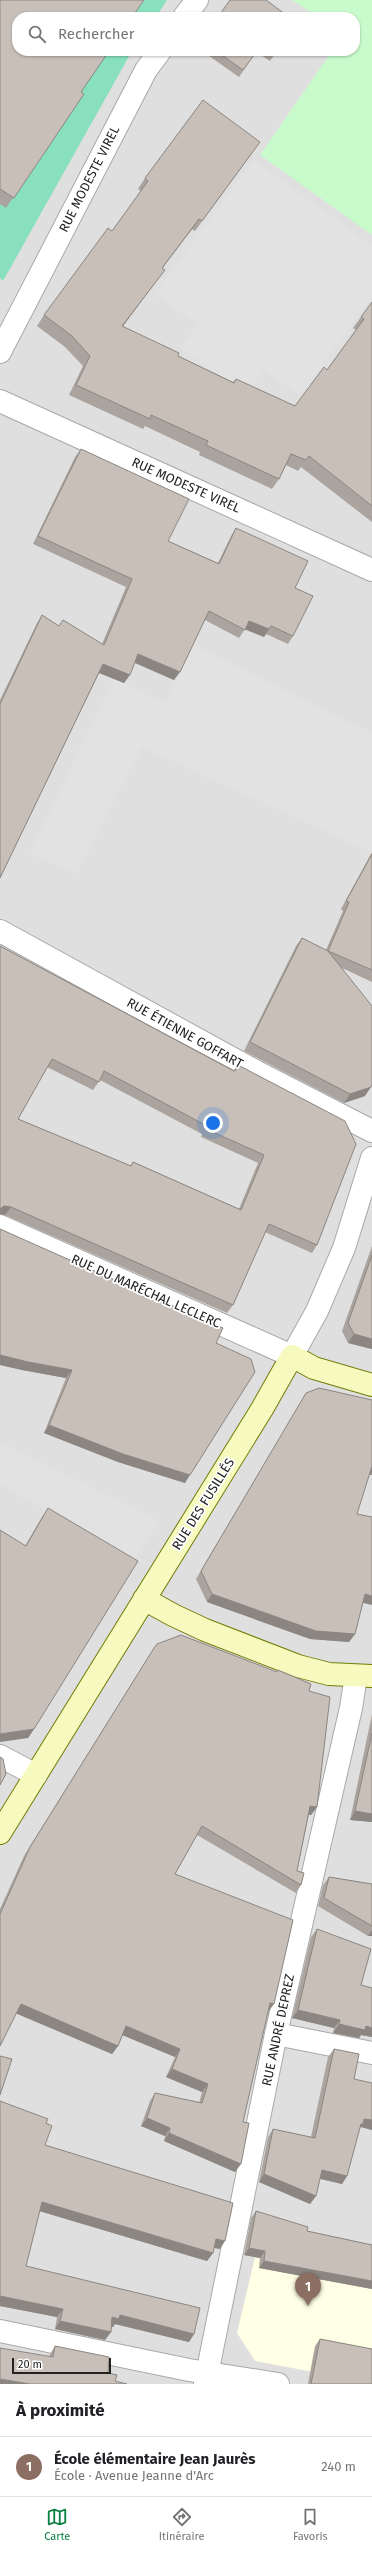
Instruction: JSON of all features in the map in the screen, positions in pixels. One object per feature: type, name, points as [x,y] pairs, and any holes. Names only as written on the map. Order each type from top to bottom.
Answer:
[{"type":"main road","points":[[292,1356],[314,1368],[372,1385]]},
{"type":"main road","name":"RUE DES FUSILLÉS","points":[[0,1833],[262,1409],[292,1356]]},
{"type":"main road","points":[[144,1598],[173,1615],[206,1630],[298,1666],[329,1674],[364,1676]]},
{"type":"street","points":[[188,12],[197,0]]},
{"type":"street","name":"RUE MODESTE VIREL","points":[[0,352],[146,70],[156,56]]},
{"type":"street","name":"RUE MODESTE VIREL","points":[[0,400],[372,570]]},
{"type":"street","name":"RUE ÉTIENNE GOFFART","points":[[0,931],[257,1072],[372,1131]]},
{"type":"street","name":"RUE DES FUSILLÉS","points":[[292,1356],[317,1311],[344,1248],[372,1158]]},
{"type":"street","name":"RUE DU MARÉCHAL LECLERC","points":[[0,1226],[292,1356]]},
{"type":"street","name":"RUE ANDRÉ DEPREZ","points":[[206,2378],[276,2034],[351,1708],[364,1676]]},
{"type":"street","points":[[0,1756],[36,1775]]},
{"type":"street","points":[[276,2034],[372,2053]]},
{"type":"street","points":[[0,2330],[206,2378],[278,2384]]},
{"type":"shaded area","points":[[0,0],[372,0],[372,2384],[0,2384]]},
{"type":"shaded area","points":[[253,160],[372,245],[372,297],[300,396],[264,370],[246,394],[181,348],[198,325],[155,294]]},
{"type":"shaded area","points":[[194,645],[372,733],[372,853],[142,747],[76,874],[30,853],[114,679],[165,703]]},
{"type":"shaded area","points":[[0,1442],[160,1521],[132,1562],[0,1484]]},
{"type":"shaded area","points":[[255,2257],[372,2279],[372,2383],[255,2361],[237,2333]]},
{"type":"green space","points":[[0,0],[167,0],[159,12],[12,12],[12,56],[129,56],[3,281],[0,278]]},
{"type":"green space","points":[[292,0],[372,0],[372,235],[260,155],[329,56],[360,56],[360,12],[310,12]]},
{"type":"building","points":[[0,0],[144,0],[136,12],[12,12],[12,56],[106,56],[81,92],[84,94],[14,198],[0,189]]},
{"type":"building","points":[[230,0],[266,0],[282,12],[222,12]]},
{"type":"building","points":[[223,56],[253,56],[243,70]]},
{"type":"building","points":[[203,100],[260,142],[202,221],[199,219],[162,268],[165,270],[122,326],[179,353],[178,356],[234,383],[236,379],[295,406],[324,367],[327,370],[364,319],[361,317],[372,302],[372,506],[309,456],[306,460],[291,454],[279,479],[206,445],[208,441],[151,415],[150,419],[76,385],[90,356],[72,336],[44,315],[108,228],[112,231],[148,181],[145,178]]},
{"type":"building","points":[[81,449],[189,499],[168,541],[219,564],[236,528],[308,561],[295,588],[313,596],[293,636],[271,626],[269,629],[249,621],[245,630],[209,611],[180,672],[138,654],[130,675],[103,664],[0,878],[0,704],[42,615],[59,626],[63,620],[104,645],[132,579],[38,536]]},
{"type":"building","points":[[372,854],[372,970],[328,951],[349,902],[346,901]]},
{"type":"building","points":[[302,938],[328,951],[372,1006],[372,1085],[371,1087],[350,1094],[250,1042]]},
{"type":"building","points":[[0,946],[232,1070],[235,1071],[238,1065],[345,1121],[356,1144],[317,1245],[269,1224],[233,1305],[11,1207],[4,1206],[0,1209]],"holes":[[[52,1059],[99,1082],[104,1071],[207,1126],[206,1129],[264,1155],[241,1210],[133,1162],[131,1166],[18,1119]]]},
{"type":"building","points":[[0,1229],[223,1328],[216,1343],[251,1359],[255,1372],[190,1475],[123,1454],[49,1425],[72,1370],[0,1355]]},
{"type":"building","points":[[372,1255],[372,1339],[354,1334],[348,1323]]},
{"type":"building","points":[[319,1388],[372,1400],[372,1466],[357,1514],[372,1517],[372,1596],[365,1594],[355,1634],[316,1631],[212,1594],[201,1571],[306,1393]]},
{"type":"building","points":[[48,1508],[138,1561],[34,1729],[0,1734],[0,1530],[26,1546]]},
{"type":"building","points":[[181,1635],[277,1672],[278,1670],[311,1684],[309,1691],[330,1697],[317,1807],[310,1806],[297,1871],[304,1873],[301,1885],[202,1826],[175,1874],[293,1920],[274,2004],[270,2003],[243,2122],[249,2123],[241,2164],[169,2133],[170,2128],[147,2118],[155,2093],[202,2103],[208,2084],[172,2069],[180,2049],[126,2026],[118,2046],[21,2004],[0,2046],[0,1914],[30,1847],[154,1648],[157,1644]]},
{"type":"building","points":[[372,1733],[372,1814],[355,1811]]},
{"type":"building","points":[[0,1757],[3,1759],[6,1774],[0,1785]]},
{"type":"building","points":[[329,1877],[372,1884],[372,1926],[324,1898]]},
{"type":"building","points":[[317,1929],[371,1949],[361,1985],[372,1988],[372,2028],[366,2026],[365,2030],[339,2024],[340,2020],[298,2010]]},
{"type":"building","points":[[334,2049],[359,2054],[354,2079],[372,2083],[372,2120],[364,2119],[363,2124],[361,2124],[347,2176],[322,2170],[316,2196],[264,2174],[273,2129],[315,2138]]},
{"type":"building","points":[[0,2056],[12,2059],[0,2095]]},
{"type":"building","points":[[0,2101],[48,2119],[46,2123],[52,2126],[45,2145],[233,2203],[225,2241],[216,2239],[213,2253],[42,2202],[26,2266],[200,2308],[194,2334],[120,2315],[119,2319],[112,2317],[111,2332],[60,2321],[63,2309],[0,2296]]},
{"type":"building","points":[[256,2211],[308,2227],[307,2231],[372,2245],[372,2281],[264,2261],[265,2251],[249,2248]]},
{"type":"building","points":[[320,2339],[372,2349],[372,2384],[311,2384]]},
{"type":"building","points":[[55,2346],[109,2357],[108,2373],[117,2375],[115,2381],[127,2384],[30,2384],[0,2379],[0,2348],[53,2357]]},
{"type":"place","name":"École élémentaire Jean Jaurès","points":[[308,2306]]}]
